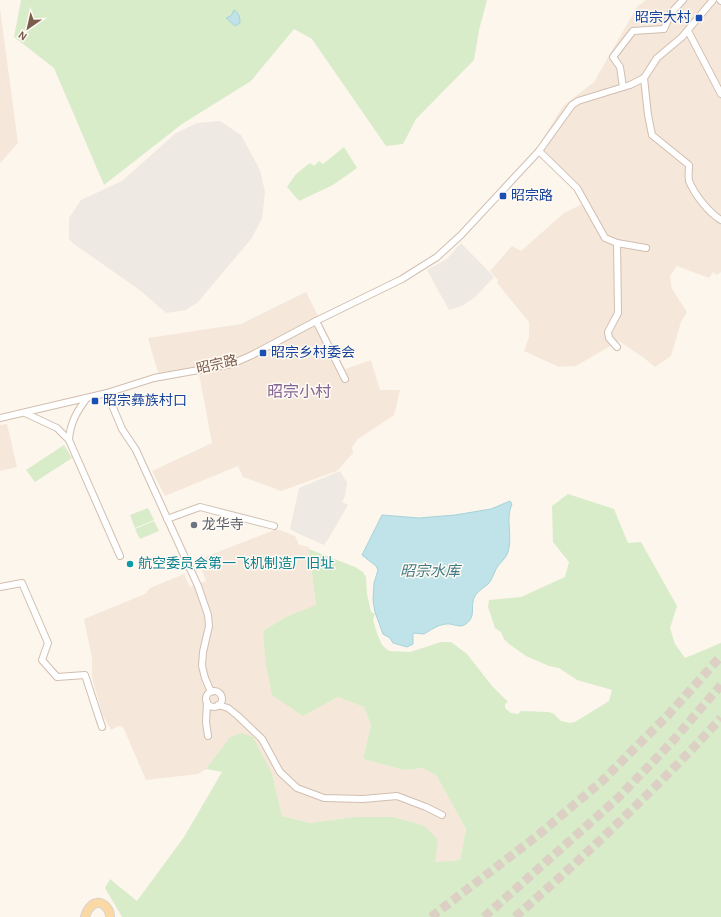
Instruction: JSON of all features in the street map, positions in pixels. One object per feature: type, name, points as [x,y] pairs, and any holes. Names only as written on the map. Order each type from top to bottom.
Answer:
[{"type":"main road","points":[[84,917],[92,904],[97,902],[100,902],[108,908],[110,911],[110,917]]},
{"type":"street","points":[[623,87],[620,67],[614,57],[634,31],[664,29],[671,13],[683,0]]},
{"type":"street","points":[[713,0],[688,30],[662,53],[644,78],[652,135],[689,165],[689,180],[700,198],[714,216],[721,220]]},
{"type":"street","points":[[688,30],[721,94]]},
{"type":"street","name":"昭宗路","points":[[0,418],[108,393],[154,378],[232,364],[402,279],[437,257],[461,235],[539,151],[572,105],[578,101],[623,87],[644,78]]},
{"type":"street","points":[[539,151],[577,188],[605,238],[617,243],[646,248]]},
{"type":"street","points":[[617,243],[618,313],[608,332],[608,338],[617,347]]},
{"type":"street","points":[[316,321],[345,379]]},
{"type":"street","points":[[108,393],[122,429],[136,450],[198,586],[208,615],[209,626],[202,666],[204,678],[211,692]]},
{"type":"street","points":[[69,440],[74,416],[87,398]]},
{"type":"street","points":[[24,412],[57,428],[69,440],[120,556]]},
{"type":"street","points":[[167,519],[200,507],[274,526]]},
{"type":"street","points":[[0,587],[22,583],[48,643],[42,660],[57,677],[85,675],[102,727]]},
{"type":"street","points":[[208,736],[206,722],[207,695],[211,692],[218,692],[228,708],[262,739],[280,772],[297,788],[324,798],[363,799],[397,796],[442,815]]},
{"type":"street","points":[[207,716],[222,699]]},
{"type":"street","points":[[207,702],[211,706],[228,708]]},
{"type":"shaded area","points":[[646,0],[721,0],[721,272],[717,275],[713,272],[709,278],[677,266],[670,276],[672,289],[687,312],[681,322],[671,356],[655,367],[619,341],[576,366],[559,367],[524,351],[529,337],[529,322],[497,283],[498,280],[490,271],[512,246],[521,251],[564,213],[582,204],[576,192],[535,151],[563,106],[594,82],[637,7]]},
{"type":"shaded area","points":[[0,9],[18,143],[0,163]]},
{"type":"shaded area","points":[[220,121],[241,135],[260,170],[265,192],[262,219],[251,239],[198,302],[186,310],[166,313],[141,291],[74,244],[69,239],[69,218],[81,200],[122,181],[176,133],[197,123]]},
{"type":"shaded area","points":[[461,243],[494,277],[475,297],[462,306],[449,310],[427,270],[447,259]]},
{"type":"shaded area","points":[[306,292],[345,369],[371,360],[380,390],[400,390],[394,415],[358,439],[352,447],[353,453],[337,471],[281,491],[243,477],[238,466],[165,496],[152,471],[212,443],[198,369],[159,376],[148,338],[241,324]]},
{"type":"shaded area","points":[[7,424],[17,467],[0,471],[0,425]]},
{"type":"shaded area","points":[[340,471],[347,483],[345,496],[342,502],[348,505],[324,545],[290,529],[299,488]]},
{"type":"shaded area","points":[[274,530],[280,530],[295,536],[299,545],[309,547],[316,606],[288,616],[303,716],[338,697],[364,707],[371,725],[363,759],[404,770],[422,768],[436,775],[466,829],[460,860],[435,862],[425,826],[394,817],[354,817],[310,823],[282,816],[272,774],[229,738],[206,769],[198,774],[146,780],[123,727],[118,726],[111,730],[103,716],[92,678],[92,658],[84,619],[145,594],[150,588],[184,574],[190,587],[206,581],[198,560]]},
{"type":"green space","points":[[21,0],[487,0],[479,30],[474,60],[416,119],[403,144],[386,146],[312,39],[294,29],[251,81],[182,124],[104,185],[54,68],[14,37]]},
{"type":"green space","points":[[344,147],[357,168],[333,185],[299,201],[287,187],[296,174],[310,163],[314,166],[319,161],[323,164]]},
{"type":"green space","points":[[64,445],[72,458],[35,482],[26,470]]},
{"type":"green space","points":[[568,494],[614,509],[628,543],[641,542],[677,606],[670,628],[675,644],[685,658],[721,643],[721,917],[122,917],[105,888],[110,879],[137,901],[184,837],[222,772],[206,769],[229,738],[241,733],[253,737],[272,774],[282,816],[310,823],[354,817],[394,817],[425,826],[438,840],[435,862],[460,860],[466,829],[436,775],[422,768],[404,770],[363,759],[371,725],[364,707],[338,697],[303,716],[272,695],[266,665],[263,631],[288,616],[316,605],[309,549],[355,567],[363,572],[366,577],[367,594],[371,612],[375,614],[373,620],[377,633],[382,645],[389,651],[410,652],[441,642],[451,642],[467,654],[492,686],[508,702],[505,704],[505,708],[511,713],[518,714],[521,711],[549,712],[554,714],[561,721],[570,723],[575,722],[609,701],[612,690],[577,680],[559,668],[549,666],[526,656],[509,644],[504,639],[501,632],[495,628],[488,607],[489,600],[521,597],[565,577],[569,562],[553,542],[552,506]]},
{"type":"green space","points":[[148,508],[154,520],[135,528],[130,515]]},
{"type":"green space","points":[[154,521],[159,531],[140,539],[135,529]]},
{"type":"water","points":[[234,10],[238,14],[240,21],[240,23],[235,26],[226,18],[231,16]]},
{"type":"water","name":"昭宗水库","points":[[510,501],[512,504],[509,516],[510,540],[508,552],[506,557],[497,567],[489,583],[475,596],[472,616],[468,622],[462,626],[446,624],[424,634],[413,633],[413,644],[407,647],[393,643],[390,638],[383,634],[375,612],[373,600],[374,583],[378,570],[376,566],[362,555],[382,515],[419,518],[455,515],[491,509]]},
{"type":"tunnel","points":[[431,917],[537,836],[601,782],[668,715],[721,656]]},
{"type":"tunnel","points":[[484,917],[618,798],[671,743],[721,685]]},
{"type":"tunnel","points":[[515,917],[621,820],[672,770],[721,718]]},
{"type":"place","name":"昭宗大村","points":[[699,18]]},
{"type":"place","name":"昭宗路","points":[[503,196]]},
{"type":"place","name":"昭宗乡村委会","points":[[263,353]]},
{"type":"place","name":"昭宗彝族村口","points":[[95,401]]},
{"type":"place","name":"龙华寺","points":[[194,525]]},
{"type":"place","name":"航空委员会第一飞机制造厂旧址","points":[[130,564]]},
{"type":"district","name":"昭宗小村","points":[[299,392]]}]
